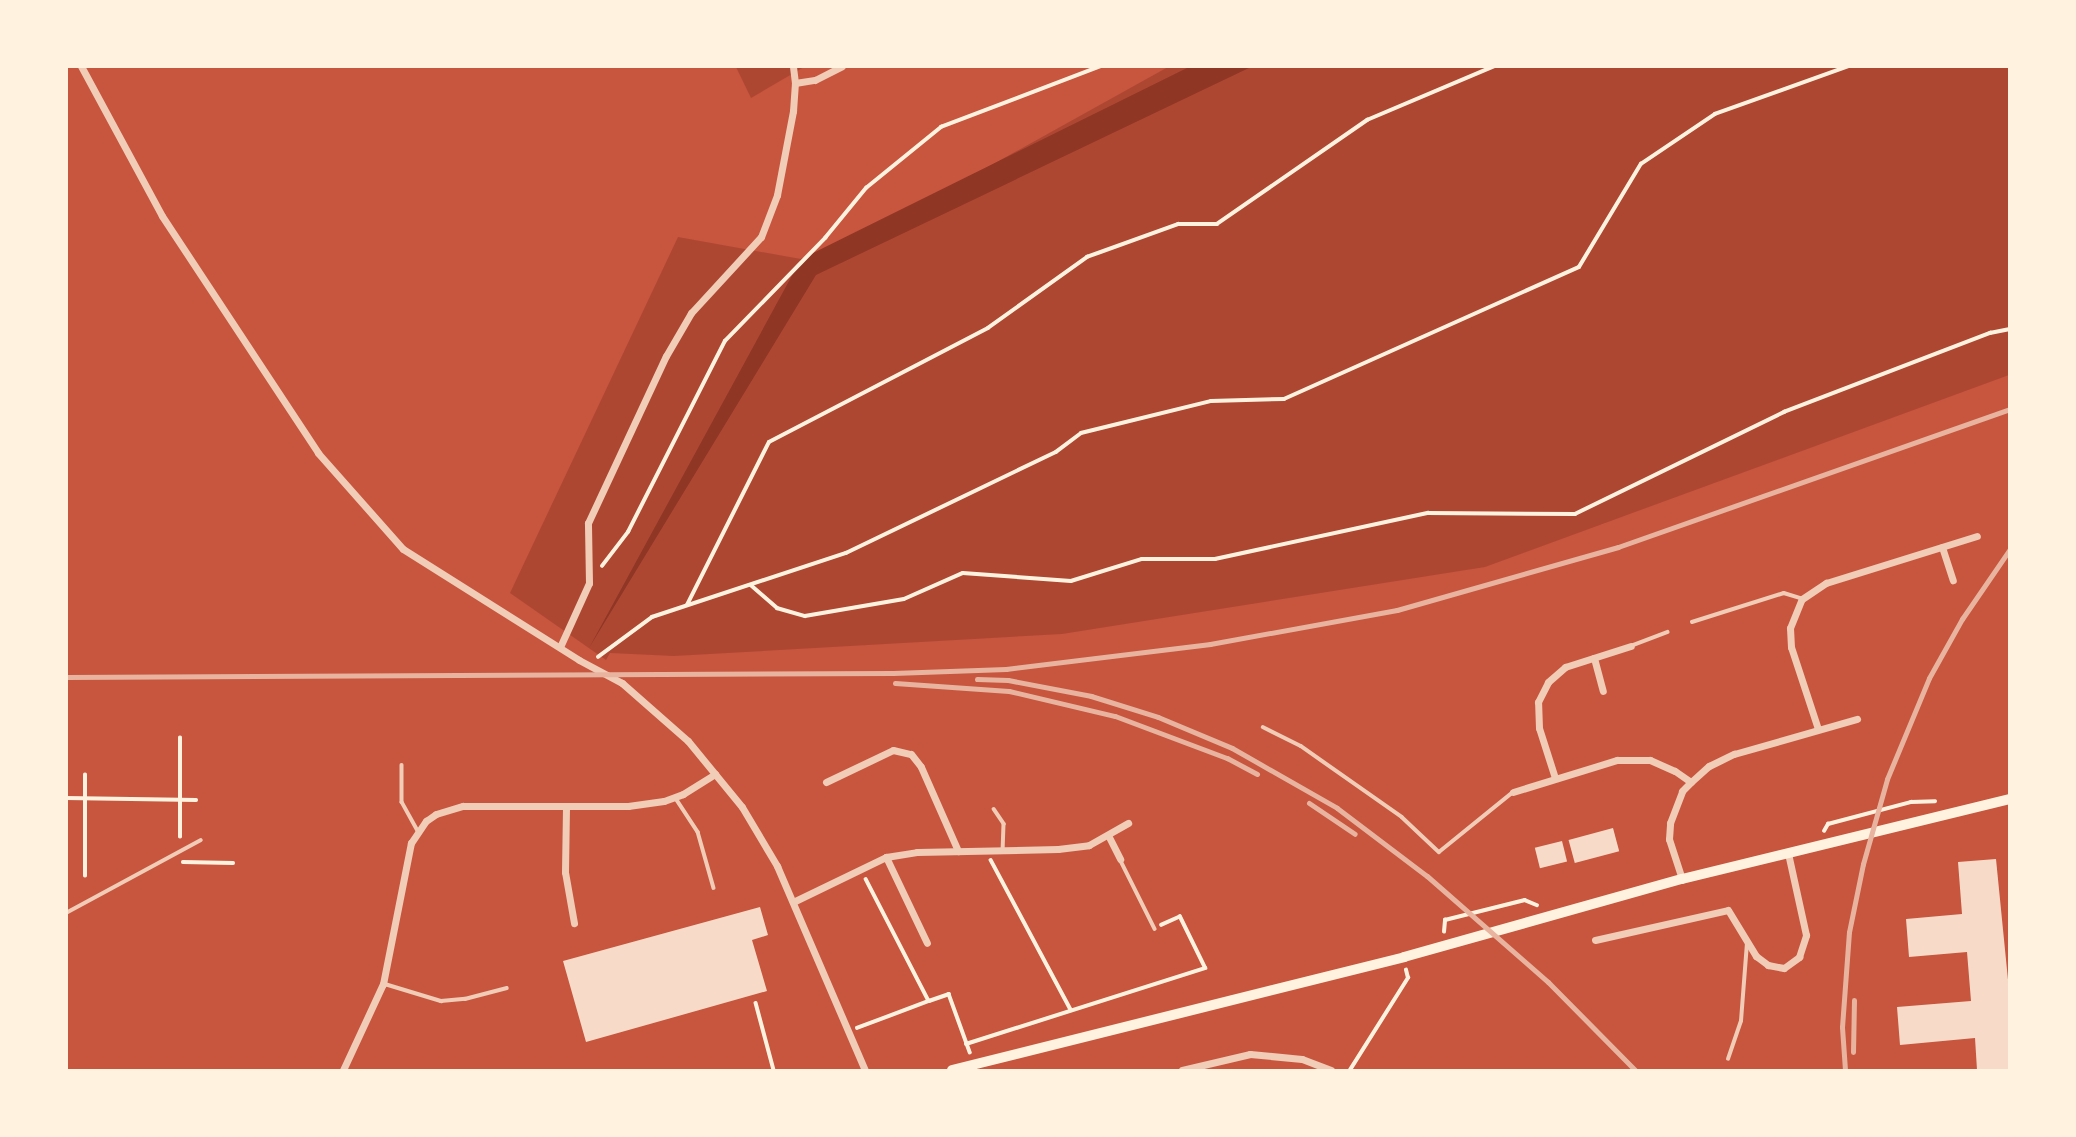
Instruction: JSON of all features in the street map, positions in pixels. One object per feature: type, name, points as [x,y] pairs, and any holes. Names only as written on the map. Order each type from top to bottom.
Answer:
[{"type":"main road","points":[[952,1070],[1531,922],[1682,879],[1851,840],[2010,799]]},
{"type":"street","points":[[81,66],[162,216],[318,453],[403,549],[588,665],[622,683],[688,741],[742,807],[777,866],[865,1070]]},
{"type":"street","points":[[560,646],[589,583],[589,523],[666,356],[691,313],[761,237],[777,195],[795,83],[793,66]]},
{"type":"street","points":[[795,83],[815,80],[842,66]]},
{"type":"street","points":[[1818,729],[1791,646],[1790,628],[1802,599],[1826,583],[1977,536]]},
{"type":"street","points":[[1942,547],[1953,580]]},
{"type":"street","points":[[1555,779],[1539,728],[1538,702],[1548,682],[1565,667],[1631,646]]},
{"type":"street","points":[[1594,658],[1603,691]]},
{"type":"street","points":[[1682,879],[1670,839],[1670,823],[1674,807],[1690,782],[1709,766],[1734,754],[1857,719]]},
{"type":"street","points":[[826,782],[893,750],[911,754],[921,767],[958,851]]},
{"type":"street","points":[[1513,792],[1617,760],[1650,760],[1675,771],[1690,782]]},
{"type":"street","points":[[343,1070],[383,984],[411,843],[418,831],[436,814],[463,806],[628,806],[675,797],[715,774]]},
{"type":"street","points":[[566,808],[565,872],[574,923]]},
{"type":"street","points":[[793,902],[886,857],[1079,846],[1108,835],[1128,823]]},
{"type":"street","points":[[1108,835],[1120,859]]},
{"type":"street","points":[[1595,940],[1728,910],[1756,956],[1768,965],[1784,968],[1799,957],[1806,935],[1788,853]]},
{"type":"street","points":[[886,857],[927,943]]},
{"type":"street","points":[[1182,1070],[1250,1054],[1302,1059],[1331,1070]]},
{"type":"lane","points":[[1692,622],[1784,593],[1802,599]]},
{"type":"lane","points":[[1631,646],[1667,632]]},
{"type":"lane","points":[[1263,727],[1301,746],[1402,817],[1439,852],[1513,792]]},
{"type":"lane","points":[[402,765],[402,802],[418,831]]},
{"type":"lane","points":[[675,797],[698,832],[714,888]]},
{"type":"lane","points":[[994,809],[1004,824],[1003,851]]},
{"type":"lane","points":[[66,913],[201,840]]},
{"type":"lane","points":[[1120,859],[1155,929]]},
{"type":"lane","points":[[1728,1059],[1741,1021],[1747,940]]},
{"type":"lane","points":[[383,984],[440,1001],[465,999],[507,988]]},
{"type":"path","points":[[589,583],[628,532],[725,341],[825,238],[866,188],[941,127],[1101,66]]},
{"type":"path","points":[[687,606],[769,442],[988,328],[1087,257],[1178,224],[1217,224],[1367,120],[1495,66]]},
{"type":"path","points":[[588,665],[652,617],[846,553],[1056,452],[1080,433],[1211,401],[1284,399],[1579,267],[1642,164],[1714,114],[1849,66]]},
{"type":"path","points":[[751,585],[777,608],[804,616],[904,599],[963,573],[1071,580],[1142,559],[1215,559],[1428,513],[1575,514],[1784,412],[1990,333],[2010,329]]},
{"type":"path","points":[[180,738],[180,837]]},
{"type":"path","points":[[85,775],[85,876]]},
{"type":"path","points":[[66,799],[196,800]]},
{"type":"path","points":[[1845,820],[1911,802]]},
{"type":"path","points":[[987,851],[1070,1010]]},
{"type":"path","points":[[179,862],[233,863]]},
{"type":"path","points":[[861,869],[929,1000]]},
{"type":"path","points":[[1445,920],[1525,900]]},
{"type":"path","points":[[967,1044],[1205,968],[1180,917],[1155,929]]},
{"type":"path","points":[[1350,1070],[1408,978]]},
{"type":"path","points":[[849,1031],[949,994],[974,1064]]},
{"type":"path","points":[[755,1003],[774,1070]]},
{"type":"shaded area","points":[[736,67],[804,67],[751,98]]},
{"type":"shaded area","points":[[1168,67],[2009,67],[2009,375],[1485,567],[1062,634],[674,656],[610,653],[606,660],[510,593],[678,237],[801,259],[916,207]]},
{"type":"shaded area","points":[[1189,67],[1251,67],[816,275],[589,648],[801,259]]},
{"type":"building","points":[[1613,828],[1619,851],[1575,863],[1569,840]]},
{"type":"building","points":[[1562,841],[1567,861],[1540,868],[1535,848]]},
{"type":"building","points":[[1996,859],[2010,1000],[2010,1070],[1977,1070],[1975,1038],[1900,1045],[1897,1007],[1971,1001],[1967,952],[1909,957],[1906,919],[1962,914],[1958,862]]},
{"type":"building","points":[[760,907],[768,935],[752,940],[767,991],[586,1042],[563,961]]},
{"type":"railway","points":[[66,677],[893,673],[1006,669],[1210,644],[1397,610],[1618,547],[2010,409]]},
{"type":"railway","points":[[1845,1070],[1842,1027],[1849,932],[1863,864],[1887,779],[1929,678],[1962,619],[2010,549]]},
{"type":"railway","points":[[977,679],[1008,680],[1091,696],[1158,717],[1232,748],[1337,808],[1427,876],[1548,982],[1635,1070]]},
{"type":"railway","points":[[895,683],[1009,691],[1115,716],[1227,758],[1257,774]]},
{"type":"railway","points":[[1309,803],[1355,834]]},
{"type":"railway","points":[[1853,1052],[1854,1000]]}]
